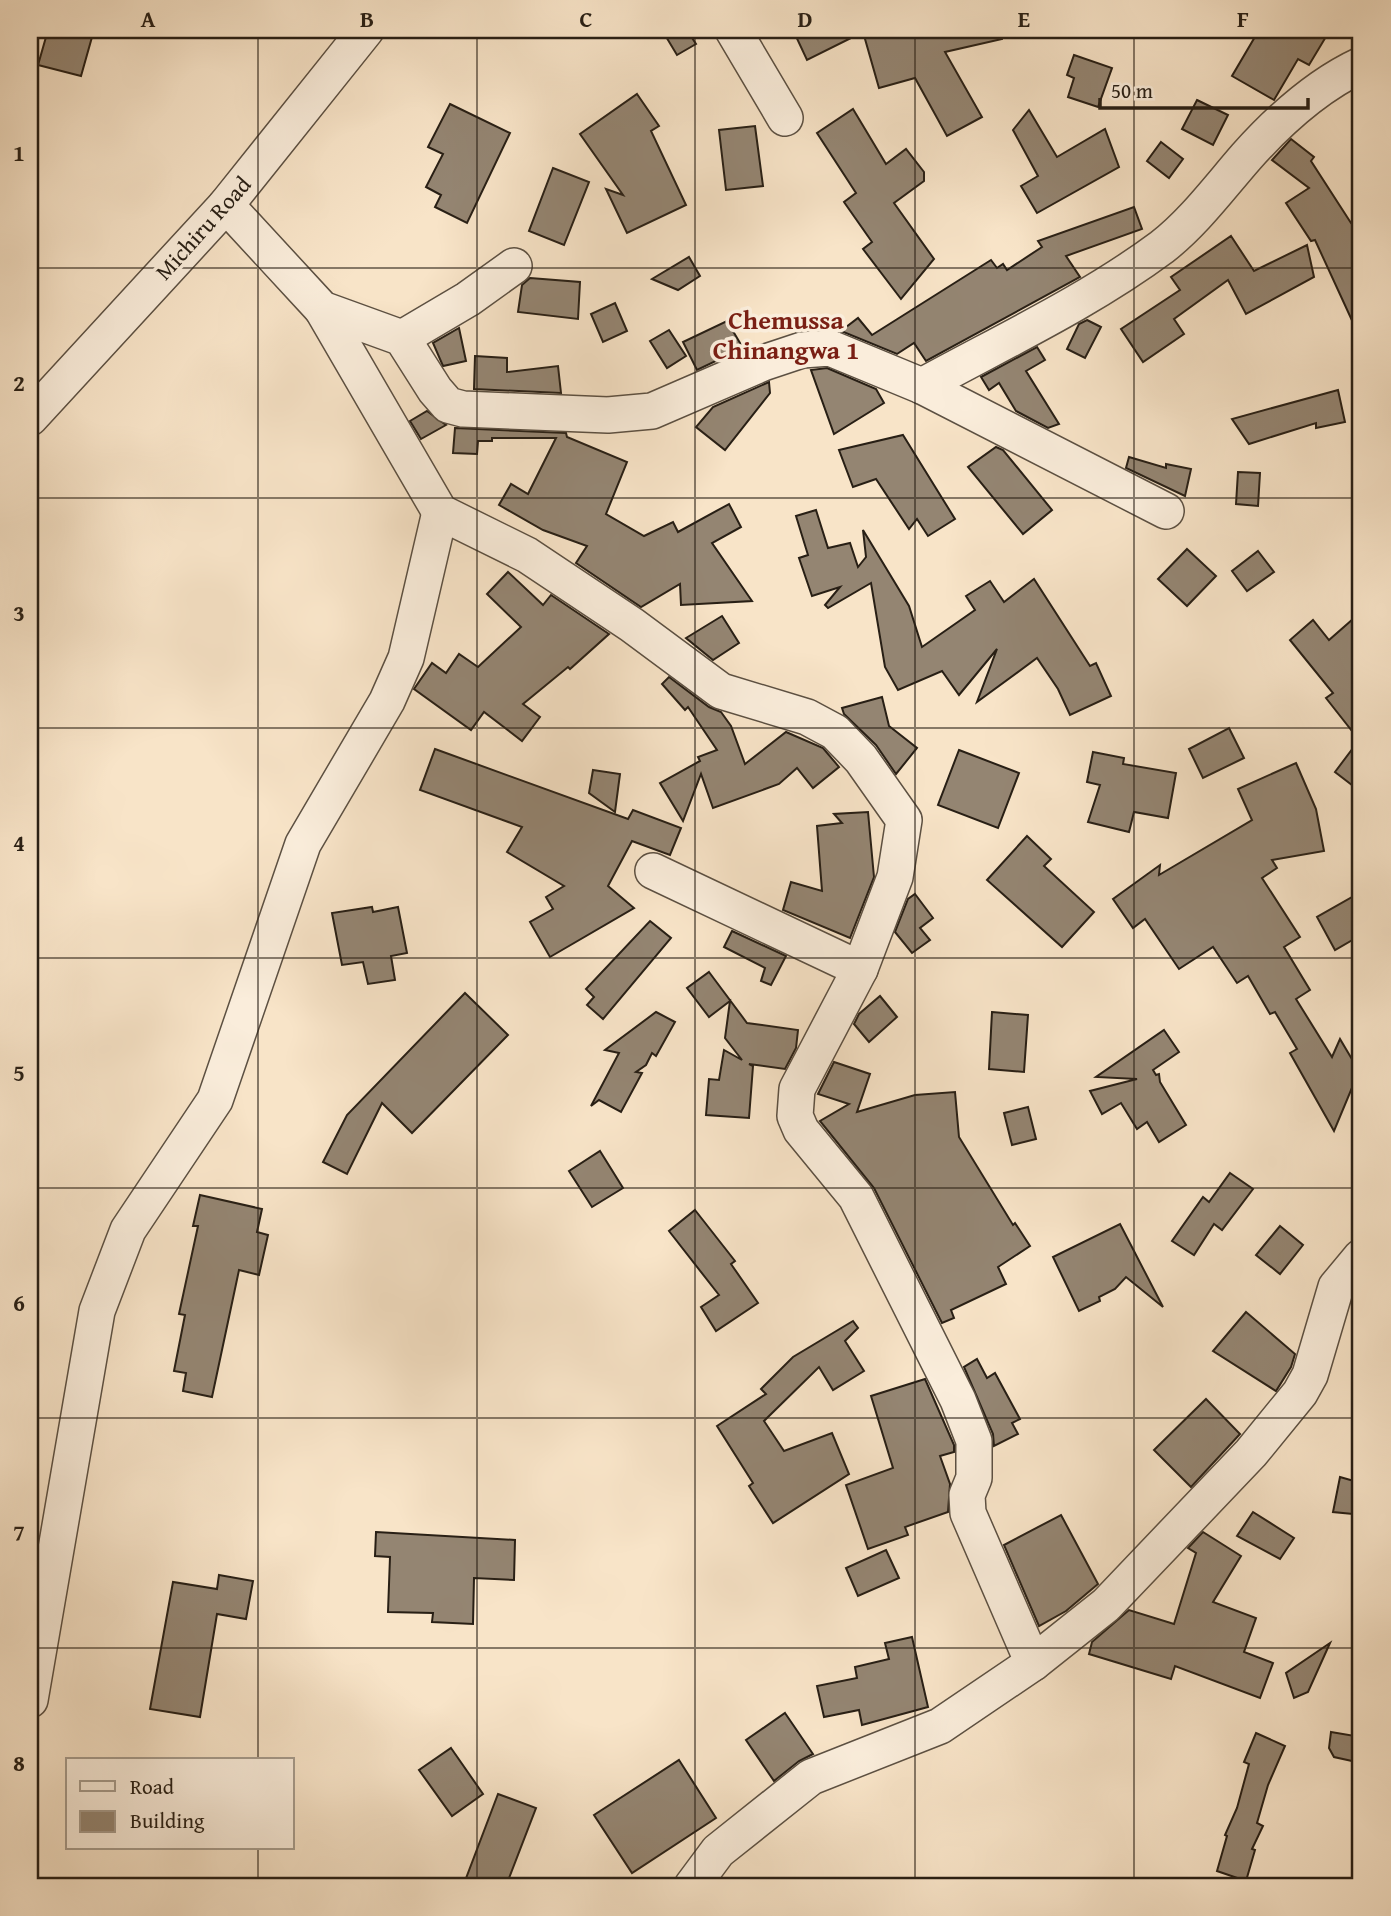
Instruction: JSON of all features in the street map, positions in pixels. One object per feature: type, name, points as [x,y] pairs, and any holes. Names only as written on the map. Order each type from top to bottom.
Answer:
[{"type":"street","name":"Michiru Road","points":[[30,418],[226,205],[366,30]]},
{"type":"street","points":[[733,30],[785,118]]},
{"type":"street","points":[[922,386],[1098,290],[1163,246],[1203,208],[1247,156],[1310,94],[1361,65]]},
{"type":"street","points":[[226,205],[322,309],[440,512],[527,555],[632,625],[721,691],[807,717],[835,732],[861,759],[904,820],[895,877],[860,970],[797,1089],[795,1116],[801,1130],[856,1197],[958,1400],[974,1441],[974,1478],[967,1495],[968,1513],[1033,1663]]},
{"type":"street","points":[[402,338],[468,299],[514,266]]},
{"type":"street","points":[[322,309],[402,338],[435,390],[448,405],[463,409],[608,415],[652,411],[763,363],[802,350],[830,348],[922,386],[1166,511]]},
{"type":"street","points":[[30,1700],[97,1311],[128,1230],[215,1100],[303,844],[387,701],[406,657],[440,512]]},
{"type":"street","points":[[653,871],[860,970]]},
{"type":"street","points":[[692,1886],[718,1851],[811,1777],[940,1726],[1033,1663],[1106,1605],[1251,1453],[1300,1393],[1310,1375],[1336,1287],[1361,1257]]},
{"type":"building","points":[[48,30],[94,30],[81,76],[38,65]]},
{"type":"building","points":[[662,30],[687,30],[696,44],[677,55]]},
{"type":"building","points":[[793,30],[1001,30],[1002,39],[945,52],[982,117],[947,136],[915,78],[879,88],[863,32],[807,60]]},
{"type":"building","points":[[1259,30],[1330,30],[1309,65],[1298,59],[1274,100],[1232,76]]},
{"type":"building","points":[[1074,55],[1112,68],[1098,107],[1068,97],[1074,78],[1067,75]]},
{"type":"building","points":[[637,94],[659,126],[651,131],[686,205],[627,233],[606,189],[623,195],[580,134]]},
{"type":"building","points":[[1197,100],[1228,115],[1213,145],[1182,129]]},
{"type":"building","points":[[450,104],[510,133],[467,223],[435,207],[441,195],[426,187],[443,154],[428,147]]},
{"type":"building","points":[[853,109],[886,164],[906,149],[924,172],[924,181],[894,203],[934,259],[901,299],[863,249],[872,242],[844,202],[856,193],[817,133]]},
{"type":"building","points":[[1029,110],[1057,157],[1105,129],[1119,167],[1037,213],[1021,186],[1038,176],[1013,130]]},
{"type":"building","points":[[755,126],[763,186],[726,190],[719,130]]},
{"type":"building","points":[[1291,139],[1314,157],[1311,161],[1351,223],[1361,218],[1361,340],[1315,240],[1311,241],[1286,203],[1309,188],[1272,160]]},
{"type":"building","points":[[1161,142],[1183,159],[1169,178],[1147,161]]},
{"type":"building","points":[[553,168],[589,182],[564,245],[529,231]]},
{"type":"building","points":[[1134,207],[1142,229],[1066,256],[1080,277],[926,361],[914,343],[897,354],[841,331],[858,318],[872,335],[991,260],[997,268],[1003,264],[1007,270],[1042,247],[1038,241]]},
{"type":"building","points":[[1231,236],[1254,271],[1307,245],[1314,277],[1246,314],[1228,280],[1174,319],[1184,334],[1143,362],[1121,329],[1180,290],[1171,277]]},
{"type":"building","points":[[689,257],[700,276],[678,290],[652,279]]},
{"type":"building","points":[[530,278],[580,282],[578,319],[518,312],[522,285]]},
{"type":"building","points":[[615,303],[627,331],[603,342],[591,314]]},
{"type":"building","points":[[1087,320],[1101,327],[1085,358],[1067,349],[1079,324]]},
{"type":"building","points":[[727,321],[743,348],[697,370],[683,342]]},
{"type":"building","points":[[459,328],[466,361],[443,366],[433,343]]},
{"type":"building","points":[[669,330],[686,356],[667,368],[650,341]]},
{"type":"building","points":[[1037,347],[1045,360],[1026,371],[1059,424],[1048,428],[1016,411],[999,383],[989,390],[981,377]]},
{"type":"building","points":[[475,356],[507,358],[507,372],[558,366],[561,393],[474,389]]},
{"type":"building","points":[[827,368],[876,389],[884,403],[834,434],[811,370]]},
{"type":"building","points":[[769,382],[770,393],[725,450],[696,427],[713,407]]},
{"type":"building","points":[[1338,390],[1345,422],[1316,428],[1316,423],[1249,444],[1232,419]]},
{"type":"building","points":[[427,411],[446,425],[421,439],[410,421]]},
{"type":"building","points":[[455,428],[566,433],[567,437],[627,462],[606,514],[644,536],[673,522],[678,532],[729,504],[741,527],[712,543],[752,601],[681,605],[680,584],[641,607],[576,563],[587,546],[543,530],[499,505],[511,484],[528,494],[556,438],[492,438],[492,441],[478,441],[477,454],[453,453]]},
{"type":"building","points":[[903,435],[955,519],[928,536],[917,519],[909,529],[876,479],[853,487],[839,450]]},
{"type":"building","points":[[996,447],[1003,450],[1052,510],[1023,534],[968,467]]},
{"type":"building","points":[[1129,457],[1166,468],[1166,464],[1191,469],[1185,496],[1126,468]]},
{"type":"building","points":[[1238,472],[1260,473],[1258,506],[1236,504]]},
{"type":"building","points":[[816,510],[828,548],[850,543],[858,567],[866,557],[863,530],[909,606],[922,647],[975,610],[966,596],[990,581],[1004,602],[1034,579],[1090,666],[1096,663],[1111,696],[1070,715],[1058,689],[1037,658],[977,702],[997,649],[959,695],[942,671],[898,690],[885,667],[871,583],[828,608],[825,605],[840,587],[812,596],[799,558],[808,555],[796,516]]},
{"type":"building","points":[[1187,549],[1216,576],[1187,606],[1158,579]]},
{"type":"building","points":[[1258,551],[1274,572],[1247,591],[1232,571]]},
{"type":"building","points":[[508,572],[543,605],[551,595],[609,634],[570,669],[568,667],[523,704],[540,717],[522,741],[484,712],[471,730],[414,689],[432,663],[446,673],[459,654],[478,667],[521,627],[487,594]]},
{"type":"building","points":[[1361,612],[1361,792],[1335,772],[1359,740],[1326,698],[1333,693],[1290,640],[1313,620],[1329,640]]},
{"type":"building","points":[[722,616],[739,643],[713,660],[686,638]]},
{"type":"building","points":[[669,677],[709,707],[721,712],[731,726],[745,764],[786,732],[823,748],[839,767],[813,788],[797,768],[779,784],[713,808],[701,774],[683,821],[660,783],[700,761],[698,757],[717,750],[688,707],[685,710],[662,684]]},
{"type":"building","points":[[882,697],[889,726],[917,748],[896,774],[876,745],[844,714],[842,708]]},
{"type":"building","points":[[1229,728],[1244,758],[1203,778],[1189,749]]},
{"type":"building","points":[[435,749],[628,819],[633,810],[681,828],[670,855],[632,841],[608,886],[634,908],[550,957],[530,922],[553,909],[546,897],[564,886],[507,852],[522,827],[420,790]]},
{"type":"building","points":[[959,750],[1019,773],[998,828],[938,805]]},
{"type":"building","points":[[1093,752],[1124,758],[1123,764],[1176,773],[1168,818],[1134,812],[1129,832],[1088,822],[1100,785],[1087,782]]},
{"type":"building","points":[[1296,763],[1316,809],[1324,851],[1272,860],[1277,868],[1262,878],[1300,937],[1284,947],[1310,990],[1296,999],[1332,1057],[1340,1039],[1359,1071],[1334,1131],[1290,1053],[1297,1049],[1275,1012],[1270,1014],[1248,976],[1237,983],[1213,947],[1179,969],[1145,919],[1133,928],[1113,899],[1160,865],[1159,875],[1252,820],[1238,789]]},
{"type":"building","points":[[593,770],[620,774],[615,812],[589,793]]},
{"type":"building","points":[[868,812],[874,877],[850,938],[783,910],[791,882],[822,891],[817,826],[842,823],[834,814]]},
{"type":"building","points":[[1027,836],[1051,859],[1044,866],[1094,912],[1062,947],[987,880]]},
{"type":"building","points":[[1361,892],[1361,935],[1335,950],[1317,917]]},
{"type":"building","points":[[915,894],[933,918],[920,928],[930,940],[912,953],[895,932],[908,899]]},
{"type":"building","points":[[372,907],[373,912],[398,907],[407,953],[391,956],[395,980],[368,984],[363,962],[342,965],[332,913]]},
{"type":"building","points":[[650,921],[671,938],[603,1019],[587,1005],[594,997],[586,989]]},
{"type":"building","points":[[732,931],[786,956],[771,985],[761,981],[765,968],[724,947]]},
{"type":"building","points":[[709,972],[747,1023],[798,1030],[796,1048],[785,1069],[749,1064],[753,1066],[749,1118],[706,1115],[709,1079],[719,1080],[724,1050],[742,1060],[725,1038],[730,1001],[709,1017],[687,988]]},
{"type":"building","points":[[465,993],[508,1035],[412,1133],[382,1103],[347,1174],[323,1162],[347,1115]]},
{"type":"building","points":[[880,996],[897,1017],[869,1042],[854,1024],[859,1014]]},
{"type":"building","points":[[656,1012],[675,1022],[656,1056],[652,1053],[646,1065],[636,1072],[642,1073],[621,1112],[599,1100],[591,1106],[619,1053],[605,1050]]},
{"type":"building","points":[[992,1012],[1028,1015],[1024,1072],[989,1069]]},
{"type":"building","points":[[1164,1030],[1179,1052],[1153,1070],[1156,1075],[1159,1074],[1160,1082],[1186,1125],[1159,1142],[1147,1122],[1137,1129],[1121,1103],[1102,1114],[1090,1091],[1137,1079],[1096,1077]]},
{"type":"building","points":[[834,1062],[870,1074],[857,1112],[915,1095],[955,1092],[959,1137],[1013,1225],[1015,1223],[1030,1246],[998,1267],[1006,1284],[951,1310],[954,1318],[942,1323],[874,1188],[820,1121],[849,1104],[818,1094]]},
{"type":"building","points":[[1028,1107],[1036,1139],[1012,1145],[1004,1113]]},
{"type":"building","points":[[600,1151],[623,1188],[592,1207],[569,1171]]},
{"type":"building","points":[[1230,1173],[1253,1189],[1222,1230],[1214,1224],[1194,1255],[1172,1241],[1203,1197],[1209,1202]]},
{"type":"building","points":[[200,1195],[262,1209],[257,1232],[268,1235],[259,1275],[239,1270],[212,1397],[183,1391],[186,1373],[174,1371],[185,1315],[179,1314],[198,1226],[193,1226]]},
{"type":"building","points":[[695,1210],[735,1261],[731,1264],[758,1303],[716,1331],[701,1307],[719,1295],[669,1231]]},
{"type":"building","points":[[1120,1224],[1163,1307],[1126,1277],[1115,1289],[1099,1297],[1100,1301],[1079,1311],[1053,1257]]},
{"type":"building","points":[[1280,1226],[1303,1245],[1280,1274],[1256,1255]]},
{"type":"building","points":[[1246,1312],[1295,1354],[1291,1367],[1276,1391],[1213,1351]]},
{"type":"building","points":[[853,1321],[858,1328],[845,1341],[864,1371],[833,1390],[819,1367],[764,1421],[784,1451],[832,1433],[849,1474],[773,1523],[749,1486],[753,1483],[717,1426],[766,1394],[761,1389],[793,1357]]},
{"type":"building","points":[[977,1359],[987,1378],[995,1373],[1020,1419],[1012,1423],[1018,1434],[994,1446],[993,1434],[964,1367]]},
{"type":"building","points":[[925,1379],[954,1445],[954,1452],[940,1456],[950,1484],[948,1512],[905,1527],[908,1535],[868,1549],[846,1485],[893,1468],[871,1396]]},
{"type":"building","points":[[1206,1399],[1240,1434],[1191,1487],[1154,1450]]},
{"type":"building","points":[[1340,1477],[1361,1483],[1361,1509],[1353,1514],[1333,1512]]},
{"type":"building","points":[[1253,1512],[1294,1538],[1280,1559],[1237,1536]]},
{"type":"building","points":[[1061,1515],[1098,1584],[1066,1611],[1039,1626],[1004,1545]]},
{"type":"building","points":[[376,1532],[515,1540],[514,1580],[474,1578],[473,1624],[432,1622],[433,1613],[388,1612],[390,1557],[375,1556]]},
{"type":"building","points":[[1203,1532],[1241,1556],[1213,1602],[1256,1618],[1244,1652],[1273,1663],[1260,1698],[1175,1666],[1171,1679],[1089,1654],[1092,1642],[1129,1610],[1174,1624],[1196,1553],[1188,1548]]},
{"type":"building","points":[[886,1550],[899,1578],[858,1596],[846,1568]]},
{"type":"building","points":[[219,1575],[253,1581],[246,1619],[217,1614],[200,1717],[150,1709],[173,1582],[217,1589]]},
{"type":"building","points":[[912,1637],[928,1707],[862,1725],[859,1710],[824,1717],[817,1686],[857,1678],[855,1667],[889,1659],[885,1643]]},
{"type":"building","points":[[1330,1643],[1308,1692],[1294,1698],[1286,1673]]},
{"type":"building","points":[[785,1713],[813,1754],[799,1761],[774,1781],[746,1740]]},
{"type":"building","points":[[1331,1732],[1361,1737],[1361,1763],[1334,1757],[1329,1748]]},
{"type":"building","points":[[1256,1733],[1285,1746],[1268,1785],[1257,1823],[1263,1826],[1252,1849],[1255,1850],[1246,1881],[1217,1871],[1227,1836],[1225,1835],[1237,1808],[1249,1764],[1244,1762]]},
{"type":"building","points":[[451,1748],[483,1794],[452,1816],[419,1770]]},
{"type":"building","points":[[679,1760],[716,1818],[632,1873],[594,1815]]},
{"type":"building","points":[[498,1794],[536,1808],[506,1886],[478,1886],[465,1881]]},
{"type":"district","name":"Chemussa Chinangwa 1","points":[[786,335]]}]
